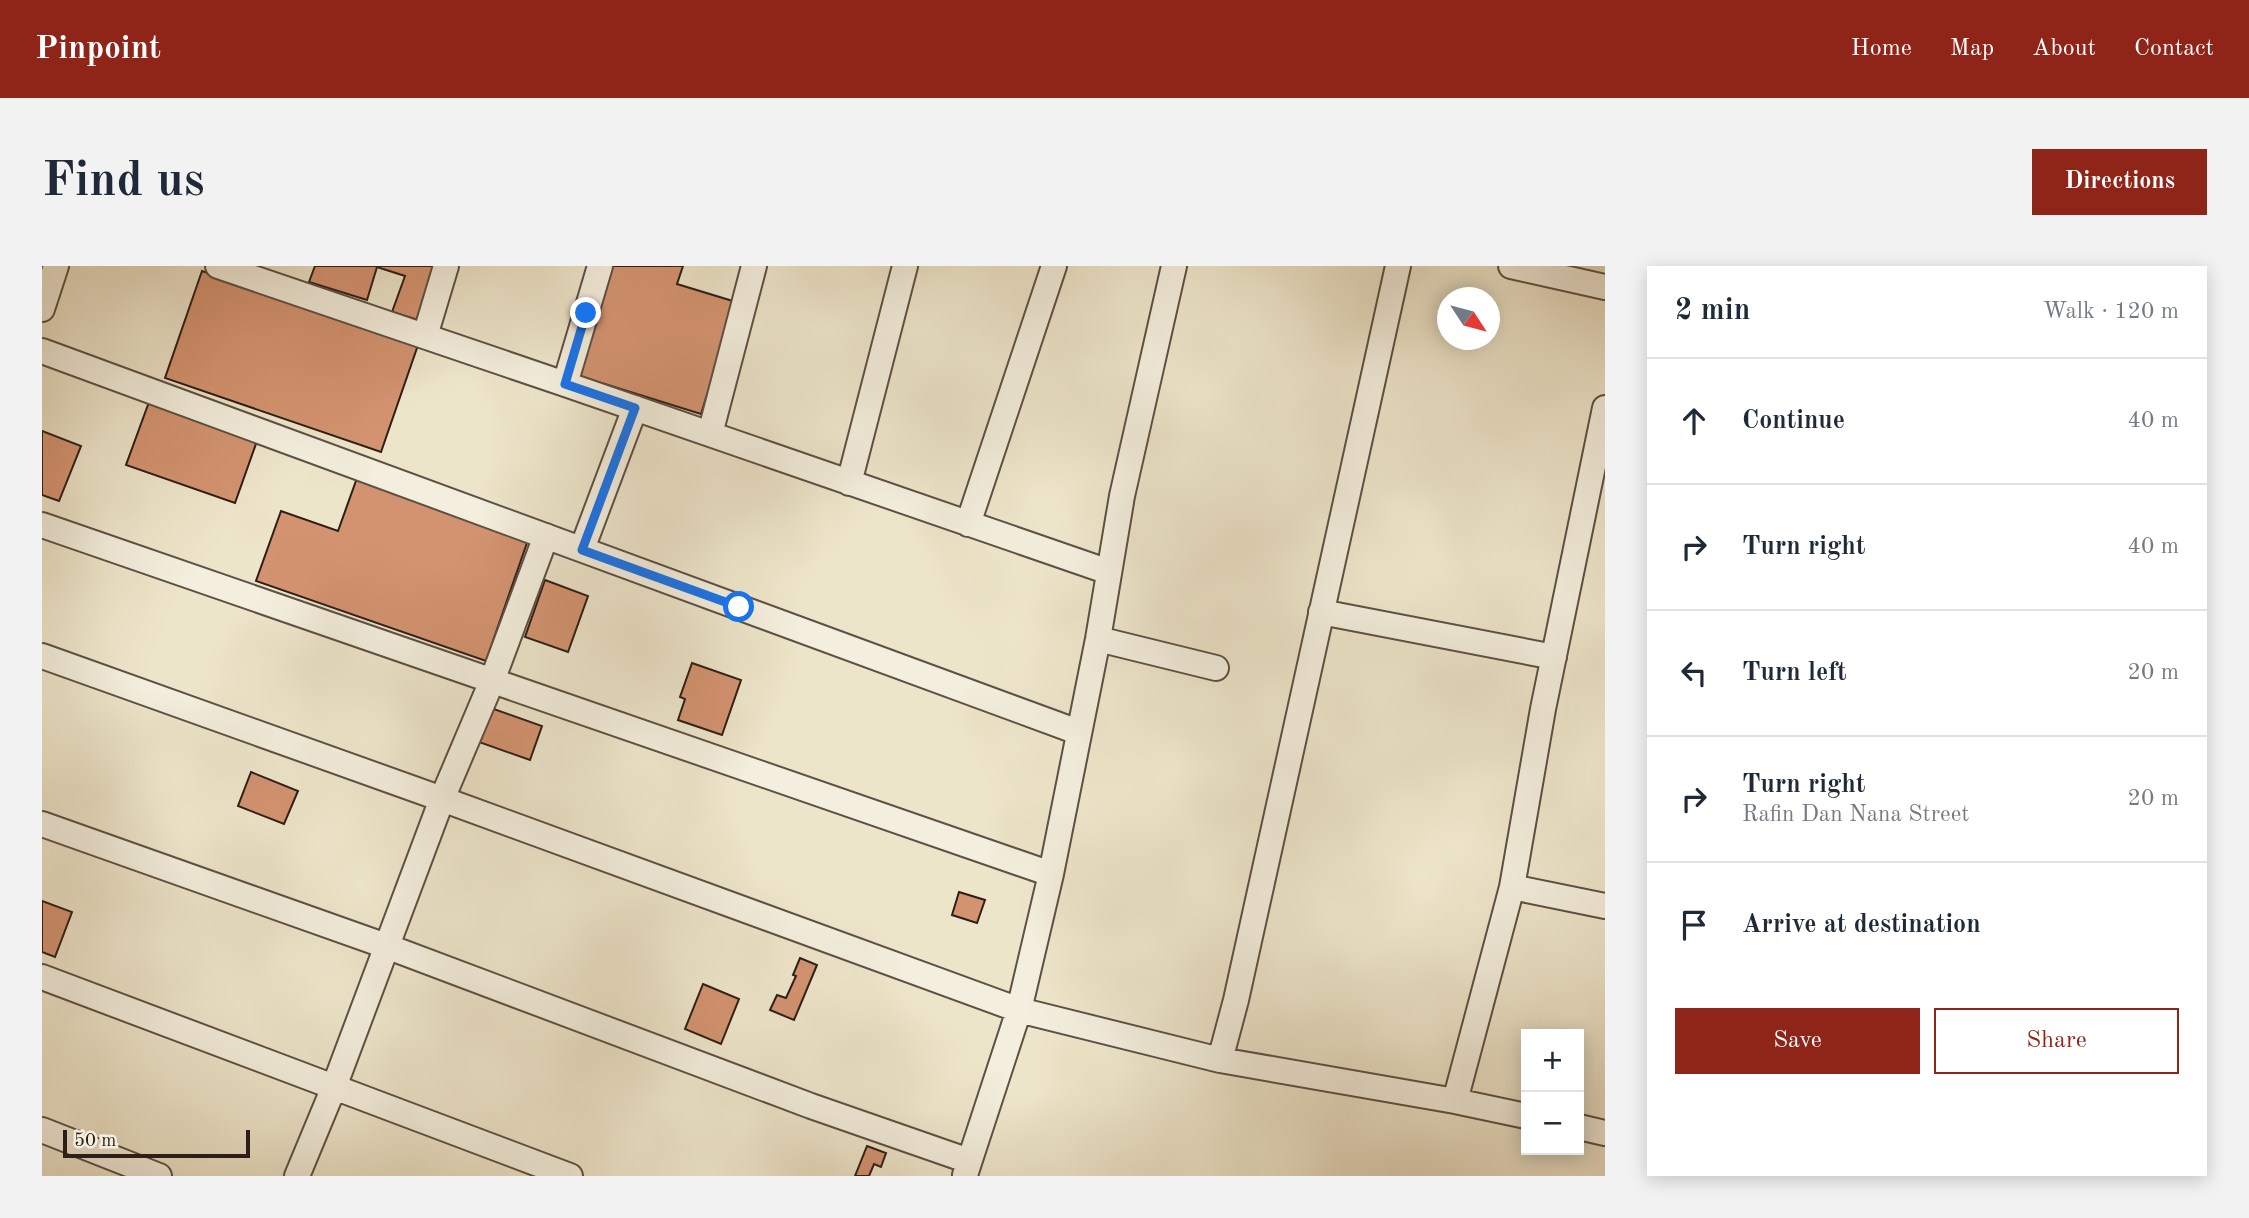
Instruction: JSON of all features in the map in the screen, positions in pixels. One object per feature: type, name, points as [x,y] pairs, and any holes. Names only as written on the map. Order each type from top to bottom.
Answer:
[{"type":"street","points":[[42,309],[56,266]]},
{"type":"street","points":[[218,266],[293,278],[425,336],[1109,572]]},
{"type":"street","points":[[425,336],[446,266]]},
{"type":"street","points":[[565,384],[600,266]]},
{"type":"street","points":[[709,434],[754,266]]},
{"type":"street","points":[[849,483],[905,266]]},
{"type":"street","points":[[968,524],[1055,266]]},
{"type":"street","points":[[42,824],[386,946],[811,1106],[967,1168],[1019,1010],[1051,874],[1098,639],[1122,496],[1174,266]]},
{"type":"street","points":[[1220,1060],[1236,1000],[1398,266]]},
{"type":"street","points":[[1511,266],[1605,287]]},
{"type":"street","points":[[42,351],[1078,732]]},
{"type":"street","points":[[582,550],[635,408]]},
{"type":"street","points":[[1455,1101],[1512,887],[1554,657],[1605,408]]},
{"type":"street","points":[[42,525],[1051,874]]},
{"type":"street","points":[[297,1176],[334,1087],[442,799],[492,681],[545,536]]},
{"type":"street","points":[[1321,612],[1554,657]]},
{"type":"street","points":[[1098,639],[1216,668]]},
{"type":"street","points":[[42,656],[1019,1010],[1220,1060],[1521,1115]]},
{"type":"street","points":[[1512,887],[1605,906]]},
{"type":"street","points":[[42,977],[570,1176]]},
{"type":"street","points":[[1584,1128],[1605,1133]]},
{"type":"street","points":[[42,1130],[159,1176]]},
{"type":"building","points":[[315,266],[442,266],[425,322],[392,312],[405,276],[377,267],[367,300],[309,282]]},
{"type":"building","points":[[613,266],[683,266],[677,284],[736,302],[701,414],[579,376]]},
{"type":"building","points":[[202,271],[418,345],[381,452],[165,378]]},
{"type":"building","points":[[149,402],[257,441],[235,503],[126,465]]},
{"type":"building","points":[[42,431],[81,446],[59,501],[42,495]]},
{"type":"building","points":[[357,478],[529,537],[486,661],[256,581],[281,511],[338,531]]},
{"type":"building","points":[[545,580],[588,596],[568,652],[525,637]]},
{"type":"building","points":[[692,663],[741,680],[722,735],[678,720],[685,699],[680,697]]},
{"type":"building","points":[[488,707],[542,726],[530,760],[476,741]]},
{"type":"building","points":[[251,772],[298,791],[284,824],[238,806]]},
{"type":"building","points":[[959,892],[985,900],[977,923],[952,915]]},
{"type":"building","points":[[42,901],[72,912],[55,957],[42,952]]},
{"type":"building","points":[[800,958],[817,965],[794,1020],[770,1010],[777,995],[786,998],[796,976],[793,975]]},
{"type":"building","points":[[703,984],[739,999],[721,1044],[685,1029]]},
{"type":"building","points":[[867,1146],[886,1153],[881,1167],[874,1164],[869,1176],[855,1176]]},
{"type":"route","points":[[586,313],[565,384],[635,408],[582,550],[739,607]]}]
